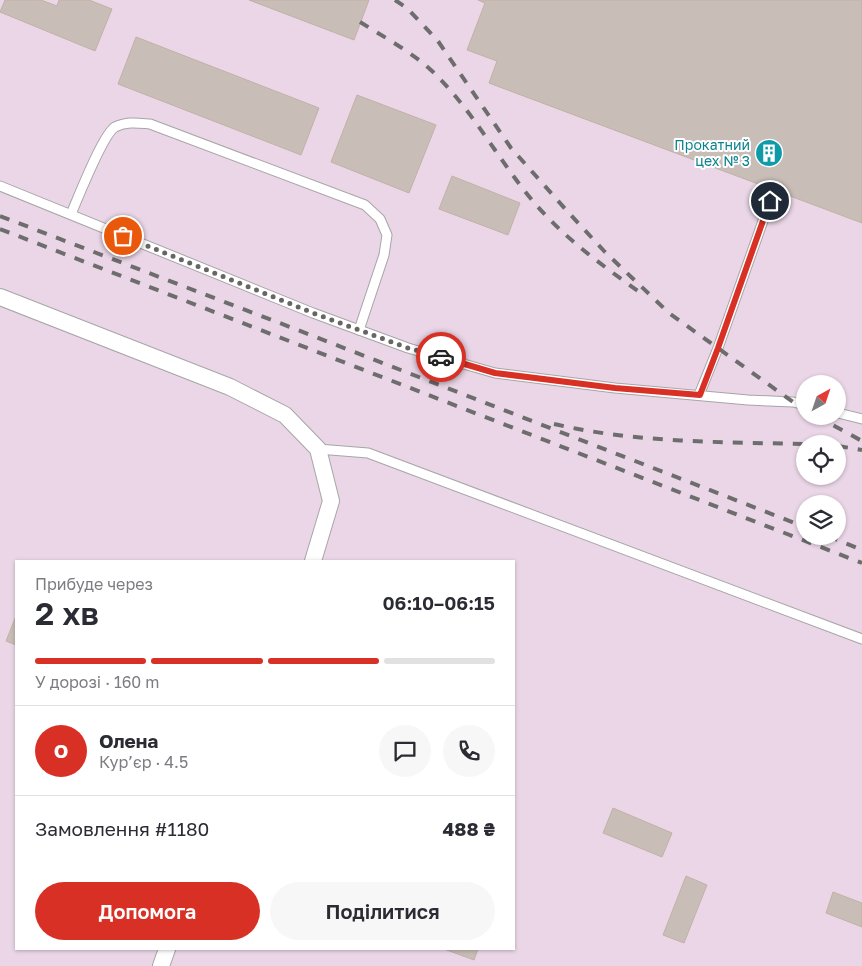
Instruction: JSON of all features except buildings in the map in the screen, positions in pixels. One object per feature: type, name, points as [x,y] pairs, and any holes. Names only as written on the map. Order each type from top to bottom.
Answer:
[{"type":"street","points":[[0,298],[230,387],[284,415],[318,450],[331,500],[313,560]]},
{"type":"street","points":[[161,966],[167,950]]},
{"type":"lane","points":[[71,214],[101,146],[114,128],[131,122],[150,124],[365,205],[380,220],[387,235],[384,256],[359,330]]},
{"type":"lane","points":[[0,186],[313,313],[408,348],[495,373],[615,388],[796,403]]},
{"type":"lane","points":[[700,395],[770,201]]},
{"type":"lane","points":[[846,415],[862,419]]},
{"type":"lane","points":[[318,450],[368,453],[862,639]]},
{"type":"shaded area","points":[[0,0],[862,0],[862,966],[0,966]]},
{"type":"railway","points":[[395,0],[407,8],[438,41],[511,148],[605,252],[669,313],[796,404]]},
{"type":"railway","points":[[360,22],[407,52],[432,71],[460,101],[519,184],[556,226],[582,249],[638,291]]},
{"type":"railway","points":[[0,216],[796,524]]},
{"type":"railway","points":[[0,229],[862,563]]},
{"type":"railway","points":[[554,424],[616,435],[648,438],[711,442],[796,444]]},
{"type":"railway","points":[[833,425],[862,441]]},
{"type":"railway","points":[[846,447],[862,450]]},
{"type":"railway","points":[[846,543],[862,550]]},
{"type":"way so far","points":[[123,236],[313,313],[408,348],[441,357]]},
{"type":"place","name":"Прокатний цех № 3","points":[[769,153]]},
{"type":"route","points":[[441,357],[495,373],[615,388],[700,395],[770,201]]}]
